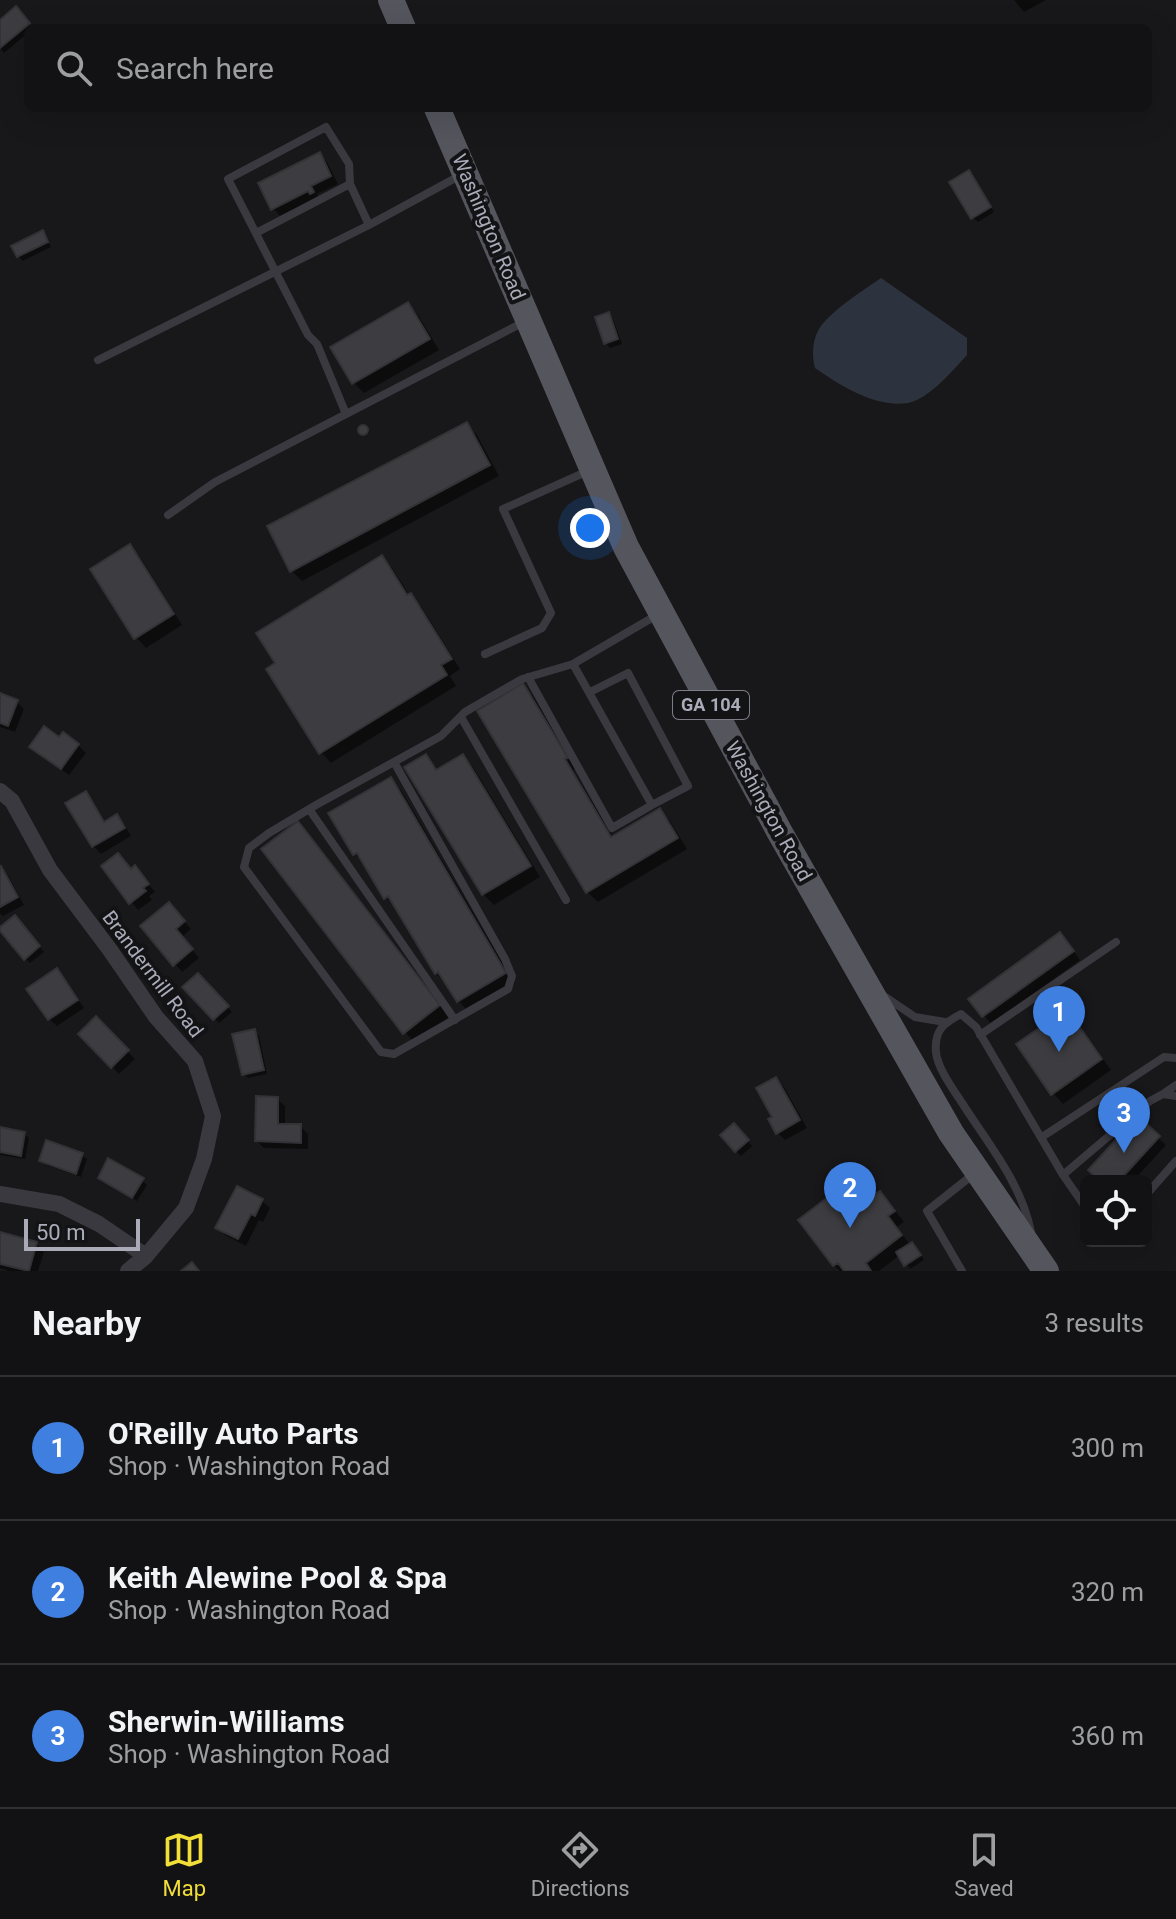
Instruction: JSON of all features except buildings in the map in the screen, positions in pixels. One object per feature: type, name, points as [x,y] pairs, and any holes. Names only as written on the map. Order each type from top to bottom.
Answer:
[{"type":"main road","points":[[391,0],[401,24]]},
{"type":"main road","name":"Washington Road","points":[[439,112],[626,547],[779,831],[951,1133],[1041,1263]]},
{"type":"street","name":"Brandermill Road","points":[[0,791],[12,801],[50,870],[156,1017],[195,1061],[213,1116],[204,1159],[186,1208],[146,1256],[128,1271]]},
{"type":"street","points":[[0,1194],[59,1204],[99,1224],[146,1256]]},
{"type":"lane","points":[[346,414],[317,344],[308,335],[228,179],[326,127],[349,164],[350,184],[369,225]]},
{"type":"lane","points":[[98,360],[277,272],[465,173]]},
{"type":"lane","points":[[256,233],[350,184]]},
{"type":"lane","points":[[168,515],[215,482],[528,320]]},
{"type":"lane","points":[[485,654],[542,628],[551,613],[503,509],[592,469]]},
{"type":"lane","points":[[394,762],[512,976],[508,989],[394,1054],[381,1052],[244,867],[249,848],[309,809],[441,736],[476,705],[528,677],[573,664],[661,612]]},
{"type":"lane","points":[[573,664],[652,805]]},
{"type":"lane","points":[[528,677],[612,828],[688,786],[628,673],[590,692]]},
{"type":"lane","points":[[461,717],[566,900]]},
{"type":"lane","points":[[309,809],[455,1020]]},
{"type":"lane","points":[[980,1035],[1116,942]]},
{"type":"lane","points":[[866,984],[915,1017],[945,1022]]},
{"type":"lane","points":[[1041,1263],[1027,1211],[1009,1175],[937,1060],[935,1049],[939,1031],[945,1022],[961,1014],[976,1027],[1080,1199]]},
{"type":"lane","points":[[1042,1137],[1164,1057],[1176,1058]]},
{"type":"lane","points":[[1063,1175],[1150,1101],[1176,1085]]},
{"type":"lane","points":[[1163,1094],[1176,1096]]},
{"type":"lane","points":[[1152,1188],[1176,1161]]},
{"type":"lane","points":[[962,1271],[927,1211],[977,1171]]},
{"type":"shaded area","points":[[881,278],[967,338],[967,355],[948,376],[924,396],[908,403],[871,399],[825,375],[814,364],[815,340],[823,324],[846,302]]},
{"type":"place","name":"O'Reilly Auto Parts","points":[[1059,1052]]},
{"type":"place","name":"Sherwin-Williams","points":[[1124,1153]]},
{"type":"place","name":"Keith Alewine Pool & Spa","points":[[850,1228]]}]
